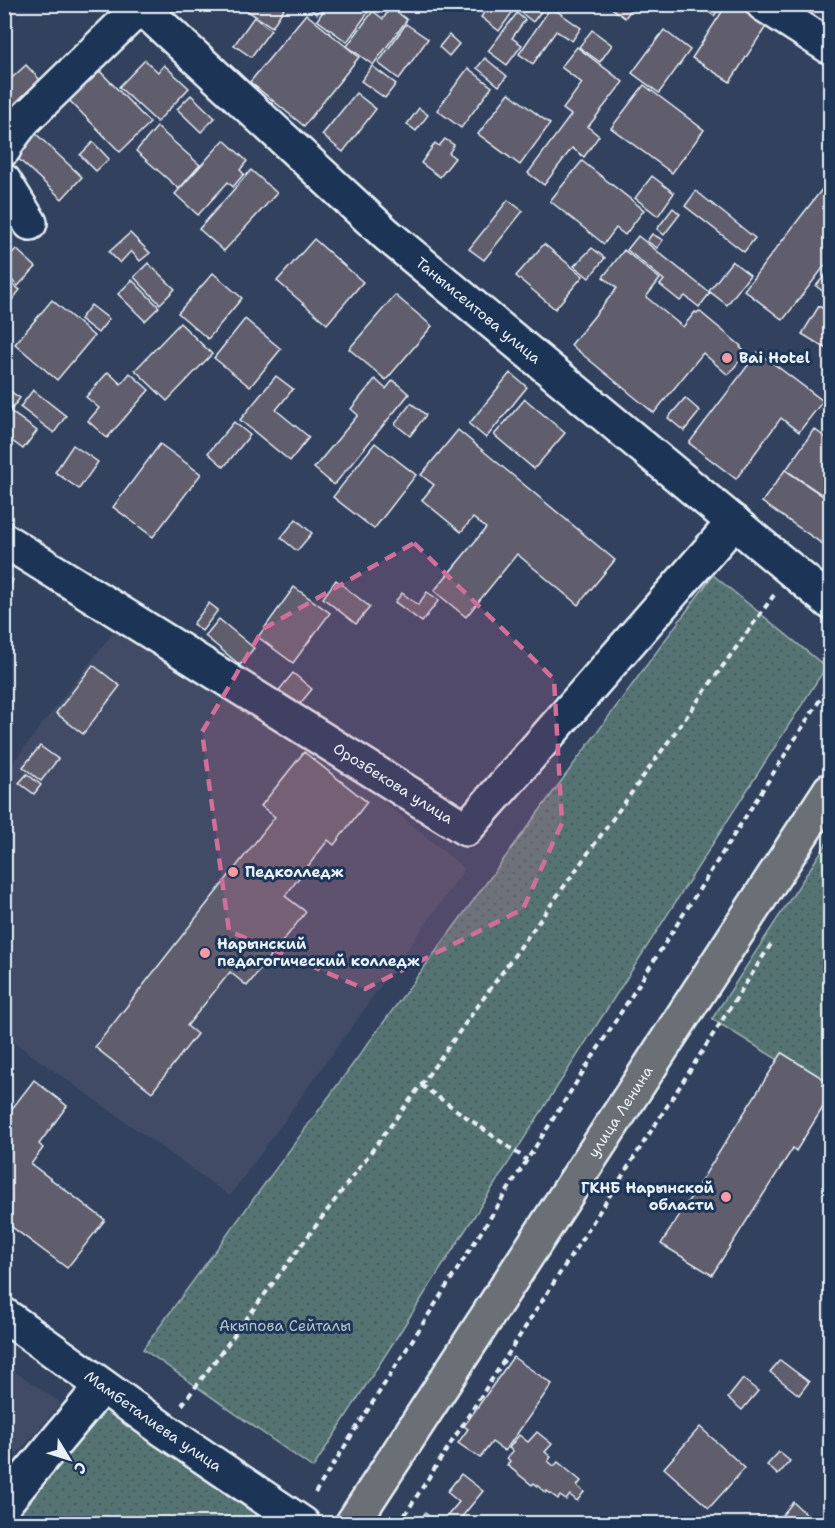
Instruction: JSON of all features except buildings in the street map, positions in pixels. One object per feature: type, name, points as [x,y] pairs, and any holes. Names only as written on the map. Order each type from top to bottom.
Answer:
[{"type":"main road","name":"улица Ленина","points":[[352,1524],[831,790]]},
{"type":"street","points":[[763,4],[831,47]]},
{"type":"street","points":[[4,149],[22,121],[139,6]]},
{"type":"street","name":"Танымсеитова улица","points":[[139,6],[386,234],[831,602]]},
{"type":"street","points":[[4,181],[30,223]]},
{"type":"street","name":"Орозбекова улица","points":[[4,540],[466,829],[734,522]]},
{"type":"street","name":"Мамбеталиева улица","points":[[4,1316],[164,1430],[301,1522]]},
{"type":"street","points":[[4,1504],[102,1386]]},
{"type":"path","points":[[164,1430],[421,1085],[792,570]]},
{"type":"path","points":[[301,1522],[527,1160],[831,684]]},
{"type":"path","points":[[399,1524],[779,933]]},
{"type":"path","points":[[421,1085],[527,1160]]},
{"type":"highlighted area","points":[[414,543],[554,679],[562,823],[523,909],[365,989],[229,931],[202,732],[263,629]]},
{"type":"shaded area","name":"Нарынский педагогический колледж","points":[[118,626],[307,738],[465,869],[230,1196],[5,1036],[4,774]]},
{"type":"shaded area","points":[[5,1365],[61,1403],[5,1468]]},
{"type":"green space","name":"Акыпова Сейталы","points":[[713,575],[826,667],[313,1468],[143,1349]]},
{"type":"green space","points":[[830,838],[830,1092],[712,1019]]},
{"type":"green space","points":[[104,1402],[272,1523],[5,1524]]},
{"type":"place","name":"Bai Hotel","points":[[727,358]]},
{"type":"place","name":"Педколледж","points":[[233,872]]},
{"type":"place","name":"Нарынский педагогический колледж","points":[[205,953]]},
{"type":"place","name":"ГКНБ Нарынской области","points":[[726,1197]]}]
